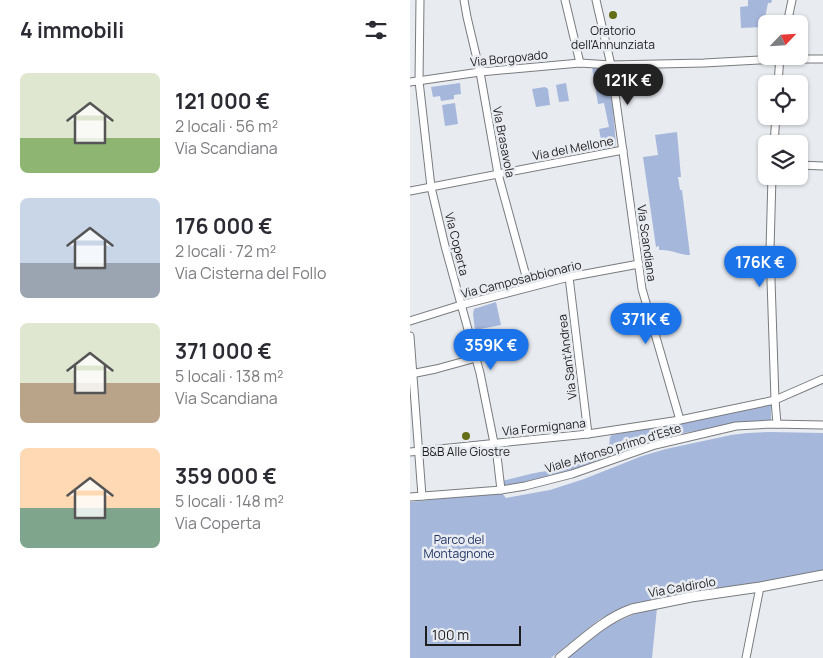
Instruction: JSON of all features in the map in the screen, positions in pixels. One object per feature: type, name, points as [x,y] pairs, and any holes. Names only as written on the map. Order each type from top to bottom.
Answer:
[{"type":"main road","name":"Via Caldirolo","points":[[560,658],[601,625],[617,615],[632,609],[823,575]]},
{"type":"street","name":"Via Coperta","points":[[420,0],[419,81],[432,187],[476,358],[496,447],[501,490]]},
{"type":"street","name":"Via Brasavola","points":[[464,0],[466,17],[480,72],[498,174],[530,287]]},
{"type":"street","points":[[565,0],[580,63]]},
{"type":"street","name":"Via Scandiana","points":[[596,0],[611,65],[641,282],[680,420]]},
{"type":"street","points":[[789,15],[792,0]]},
{"type":"street","name":"Via Borgovado","points":[[410,82],[480,72],[580,63],[611,65],[704,63],[758,59]]},
{"type":"street","name":"Via Borgovado","points":[[808,59],[823,59]]},
{"type":"street","name":"Via del Mellone","points":[[410,191],[623,150]]},
{"type":"street","points":[[808,165],[823,166]]},
{"type":"street","points":[[772,185],[770,250],[777,424]]},
{"type":"street","name":"Via Camposabbionario","points":[[410,320],[569,277],[639,264]]},
{"type":"street","name":"Via Sant'Andrea","points":[[569,277],[588,434]]},
{"type":"street","points":[[410,336],[422,496]]},
{"type":"street","points":[[412,373],[436,369],[476,358]]},
{"type":"street","name":"Via Formignana","points":[[410,452],[588,434],[680,420],[775,400],[823,379]]},
{"type":"street","name":"Viale Alfonso primo d'Este","points":[[410,498],[525,486],[559,478],[648,447],[722,429],[751,425],[823,425]]},
{"type":"street","points":[[746,658],[760,587]]},
{"type":"green space","points":[[748,0],[772,0],[771,3],[768,3],[766,15],[758,15],[758,27],[741,28],[740,7],[748,6]]},
{"type":"green space","points":[[592,67],[609,67],[616,144],[614,148],[603,150],[599,129],[609,127],[604,103],[598,104]]},
{"type":"green space","points":[[460,83],[461,94],[454,95],[454,99],[441,101],[440,96],[433,97],[431,87]]},
{"type":"green space","points":[[566,83],[569,101],[559,102],[556,85]]},
{"type":"green space","points":[[545,87],[548,89],[550,105],[536,107],[532,89]]},
{"type":"green space","points":[[455,103],[458,124],[445,126],[442,105]]},
{"type":"green space","points":[[677,132],[681,177],[678,177],[680,190],[682,190],[690,255],[659,250],[659,246],[656,247],[643,157],[658,155],[655,135]]},
{"type":"green space","points":[[496,302],[501,325],[475,330],[474,309]]},
{"type":"green space","points":[[771,403],[771,421],[745,422],[673,435],[632,447],[569,471],[503,488],[502,481],[567,467],[594,457],[609,447],[612,435]]},
{"type":"green space","name":"Parco del Montagnone","points":[[770,432],[823,433],[823,570],[630,604],[600,619],[551,658],[410,658],[410,502],[501,492],[506,498],[550,490],[666,449],[731,435]]},
{"type":"green space","points":[[657,608],[652,658],[567,658],[610,625],[637,613]]},
{"type":"place","name":"Oratorio dell'Annunziata","points":[[613,15]]},
{"type":"place","name":"B&B Alle Giostre","points":[[466,436]]}]
